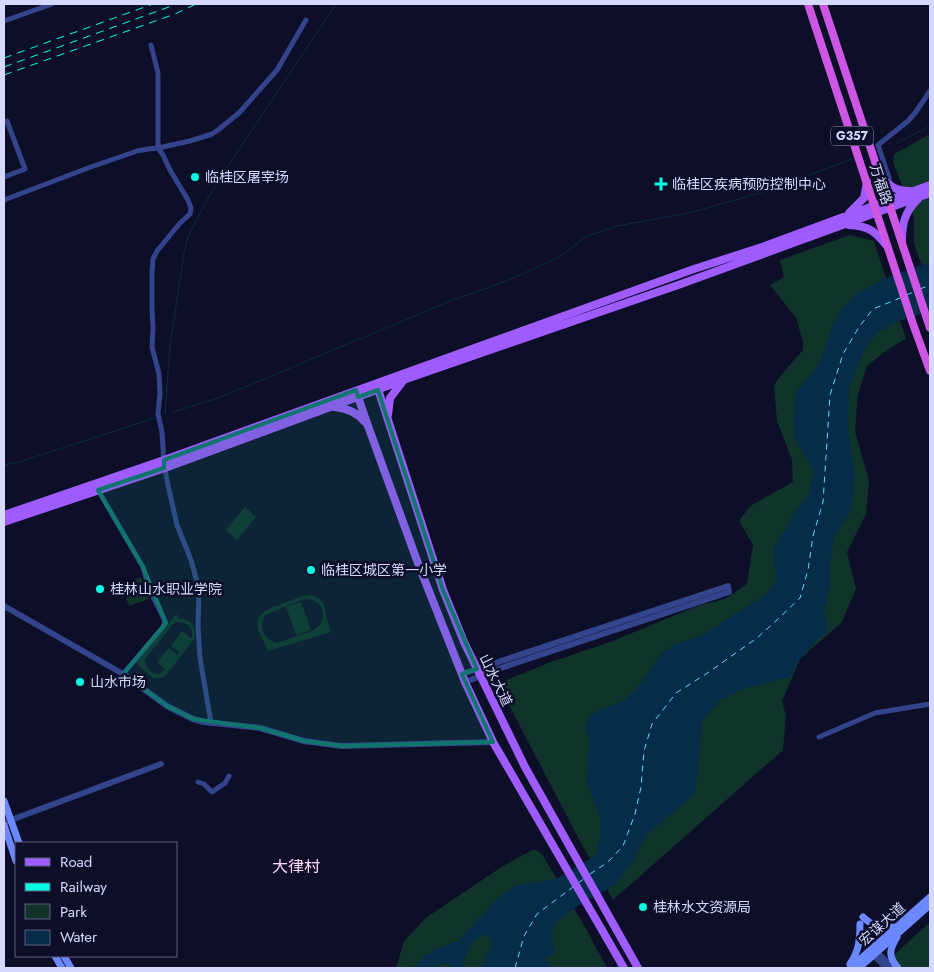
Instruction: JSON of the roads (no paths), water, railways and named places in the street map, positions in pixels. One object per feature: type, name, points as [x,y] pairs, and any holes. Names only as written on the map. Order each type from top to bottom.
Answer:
[{"type":"highway","name":"万福路","points":[[808,4],[930,371]]},
{"type":"highway","name":"万福路","points":[[822,4],[930,328]]},
{"type":"main road","points":[[880,177],[890,186],[901,191],[917,194],[930,193]]},
{"type":"main road","points":[[844,221],[864,198],[867,182]]},
{"type":"main road","points":[[377,386],[405,380],[681,284],[917,194],[930,185]]},
{"type":"main road","points":[[902,242],[903,221],[917,194]]},
{"type":"main road","points":[[4,522],[98,490],[694,269],[844,221],[865,226],[874,231],[888,248]]},
{"type":"main road","points":[[388,420],[390,398],[405,380]]},
{"type":"main road","name":"山水大道","points":[[377,386],[444,590],[464,642],[525,767],[638,968]]},
{"type":"main road","points":[[4,515],[164,464],[332,407],[357,394]]},
{"type":"main road","name":"山水大道","points":[[357,394],[419,566],[465,682],[493,742],[624,968]]},
{"type":"main road","points":[[332,407],[340,407],[356,413],[368,426]]},
{"type":"main road","points":[[4,801],[6,822],[15,857]]},
{"type":"main road","points":[[6,822],[18,842]]},
{"type":"main road","name":"宏谋大道","points":[[859,968],[930,897]]},
{"type":"main road","name":"宏谋大道","points":[[898,929],[930,904]]},
{"type":"main road","points":[[848,968],[856,956],[860,944],[861,920],[883,928],[898,929],[890,950],[891,957],[898,968]]},
{"type":"main road","name":"宏谋大道","points":[[848,968],[873,952]]},
{"type":"main road","points":[[56,957],[62,968]]},
{"type":"main road","points":[[65,957],[71,968]]},
{"type":"street","points":[[4,21],[52,4]]},
{"type":"street","points":[[4,200],[137,151],[190,141],[212,134],[239,113],[277,70],[306,20]]},
{"type":"street","points":[[151,45],[158,73],[158,148],[191,208],[190,214],[157,251],[153,259],[152,310],[154,328],[152,347],[159,376],[160,396],[158,414],[162,432],[164,464],[177,525],[199,586],[198,626],[200,658],[211,723]]},
{"type":"street","points":[[890,186],[878,145],[908,121],[930,91]]},
{"type":"street","points":[[4,122],[7,121],[25,169],[4,177]]},
{"type":"street","points":[[98,490],[143,567],[149,589],[165,620],[163,627],[123,674]]},
{"type":"street","points":[[462,674],[479,673],[729,592],[728,586],[479,673],[465,682]]},
{"type":"street","points":[[4,606],[123,674],[167,706],[192,719],[260,728],[304,741],[342,746],[493,742]]},
{"type":"street","points":[[819,737],[875,713],[930,704]]},
{"type":"street","points":[[6,822],[161,764]]},
{"type":"street","points":[[198,782],[204,784],[212,792],[225,783],[229,776]]},
{"type":"street","points":[[873,952],[887,968]]},
{"type":"street","points":[[873,952],[893,968]]},
{"type":"water","points":[[930,262],[930,311],[895,322],[877,333],[865,348],[849,387],[848,431],[855,477],[851,510],[834,537],[830,564],[830,585],[824,611],[828,630],[801,657],[790,677],[743,689],[720,700],[702,721],[694,795],[647,834],[631,864],[615,885],[573,909],[556,922],[551,934],[555,953],[545,958],[551,968],[482,968],[492,944],[491,938],[486,935],[476,939],[469,947],[462,968],[453,968],[446,963],[433,968],[415,968],[424,956],[433,950],[458,941],[499,897],[517,885],[556,879],[596,855],[600,837],[600,816],[587,783],[589,740],[585,731],[585,725],[593,713],[625,700],[637,689],[662,653],[674,645],[704,634],[765,595],[776,582],[774,549],[795,512],[809,494],[814,471],[795,439],[793,418],[796,392],[812,374],[820,361],[832,326],[842,309],[857,294],[881,280]]},
{"type":"waterway","points":[[165,414],[170,346],[188,237],[209,196],[334,7],[334,4]]},
{"type":"waterway","points":[[897,143],[930,126]]},
{"type":"waterway","points":[[173,412],[221,397],[453,300],[509,280],[559,257],[587,236],[617,226],[689,213],[767,191],[852,159]]},
{"type":"waterway","points":[[4,465],[19,462],[155,418]]},
{"type":"railway","points":[[4,58],[153,4]]},
{"type":"railway","points":[[4,67],[177,4]]},
{"type":"railway","points":[[4,75],[175,14],[196,4]]},
{"type":"place","name":"临桂区屠宰场","points":[[195,177]]},
{"type":"place","name":"临桂区疾病预防控制中心","points":[[661,184]]},
{"type":"place","name":"临桂区城区第一小学","points":[[311,570]]},
{"type":"place","name":"桂林山水职业学院","points":[[100,589]]},
{"type":"place","name":"山水市场","points":[[80,682]]},
{"type":"place","name":"桂林水文资源局","points":[[643,907]]},
{"type":"district","name":"大律村","points":[[296,866]]}]
